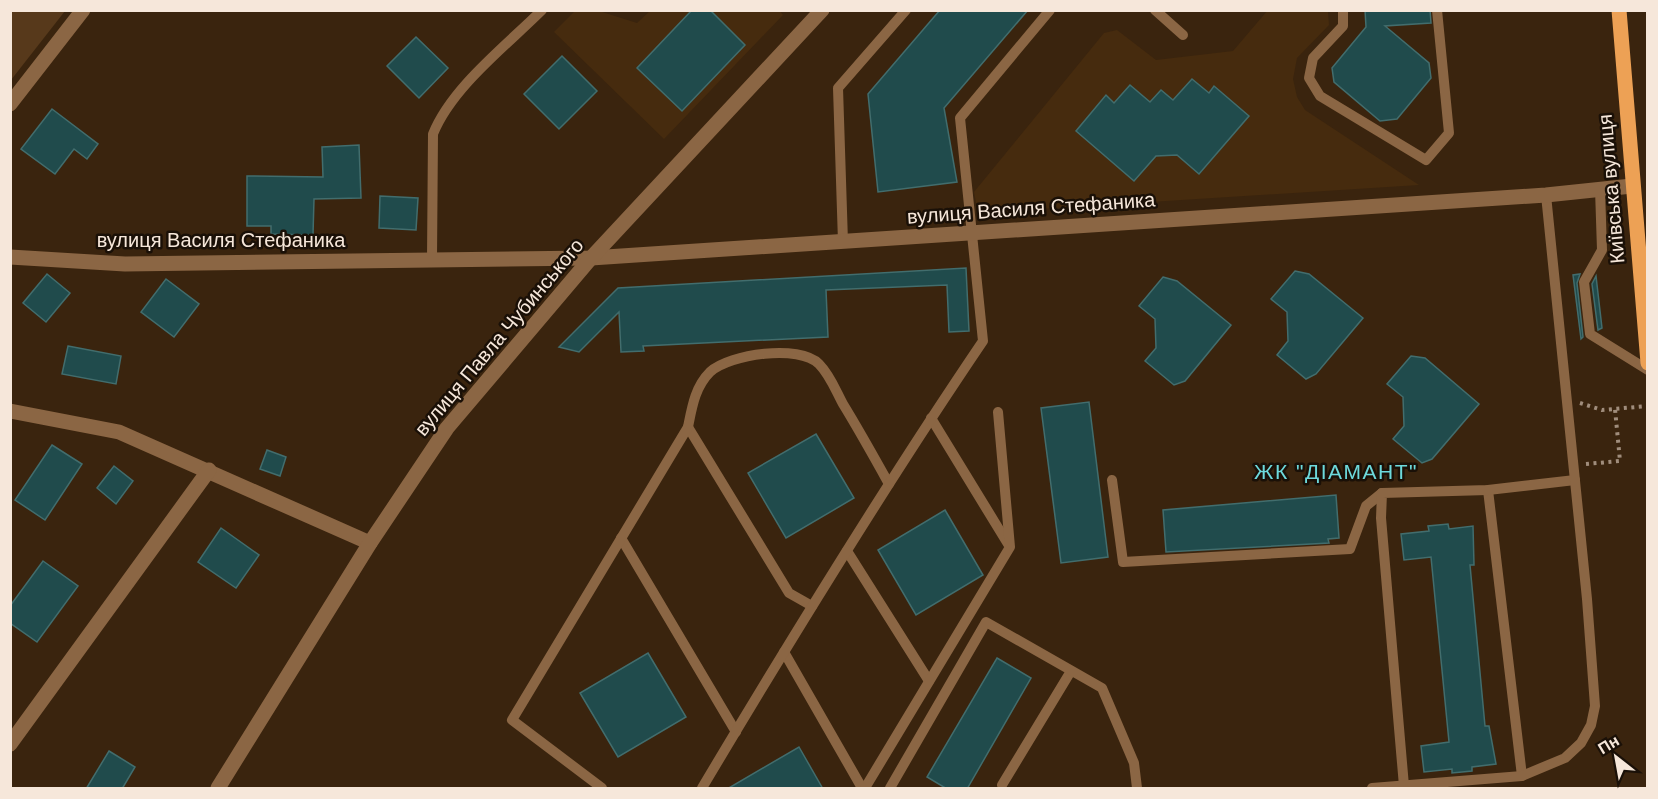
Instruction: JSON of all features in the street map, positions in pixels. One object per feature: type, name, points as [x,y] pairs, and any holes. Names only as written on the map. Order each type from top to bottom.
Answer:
[{"type":"main road","name":"Київська вулиця","points":[[1619,10],[1632,186],[1641,220],[1647,363]]},
{"type":"street","points":[[10,104],[83,10]]},
{"type":"street","name":"вулиця Павла Чубинського","points":[[218,789],[370,543],[447,428],[591,258],[822,10]]},
{"type":"street","name":"вулиця Василя Стефаника","points":[[10,257],[125,264],[591,258],[1546,195],[1632,186]]},
{"type":"street","points":[[10,411],[119,432],[370,543]]},
{"type":"street","points":[[10,744],[209,470]]},
{"type":"lane","points":[[432,259],[432,144],[433,134],[441,115],[458,94],[542,10]]},
{"type":"lane","points":[[843,242],[838,88],[906,10]]},
{"type":"lane","points":[[702,789],[812,606],[931,418],[983,341],[960,118],[1050,10]]},
{"type":"lane","points":[[1155,10],[1184,35]]},
{"type":"lane","points":[[1343,10],[1343,26],[1313,58],[1309,78],[1320,96],[1426,160],[1449,134],[1437,10]]},
{"type":"lane","points":[[1600,189],[1602,250],[1584,282],[1590,334],[1647,370]]},
{"type":"lane","points":[[1372,789],[1404,786],[1509,784],[1522,776],[1565,759],[1581,743],[1591,725],[1595,706],[1568,400],[1546,195]]},
{"type":"lane","points":[[602,789],[512,720],[688,427],[699,387],[720,365],[750,356],[785,353],[804,355],[817,362],[827,374],[889,484]]},
{"type":"lane","points":[[784,652],[863,789],[1010,547],[999,412]]},
{"type":"lane","points":[[931,418],[1010,547]]},
{"type":"lane","points":[[688,427],[789,593],[812,606]]},
{"type":"lane","points":[[1112,480],[1123,562],[1350,549],[1366,506],[1382,493],[1488,490],[1575,480]]},
{"type":"lane","points":[[1488,490],[1522,776]]},
{"type":"lane","points":[[1382,493],[1381,518],[1404,786]]},
{"type":"lane","points":[[621,538],[736,732]]},
{"type":"lane","points":[[847,551],[928,681]]},
{"type":"lane","points":[[890,788],[986,622],[1102,688],[1134,763],[1137,789]]},
{"type":"lane","points":[[1002,785],[1071,671]]},
{"type":"path","points":[[1568,400],[1602,410],[1647,406]]},
{"type":"path","points":[[1574,465],[1620,461],[1615,409]]},
{"type":"shaded area","points":[[779,10],[783,15],[664,139],[554,32],[575,11],[599,11],[637,23],[650,11]]},
{"type":"shaded area","points":[[1268,10],[1328,11],[1329,25],[1297,58],[1293,79],[1297,97],[1305,110],[1419,185],[978,213],[974,192],[1104,33],[1117,30],[1156,60],[1233,51]]},
{"type":"shaded area","points":[[10,11],[65,11],[11,80]]},
{"type":"building","points":[[692,10],[710,10],[745,45],[682,111],[637,68]]},
{"type":"building","points":[[940,10],[1028,10],[944,108],[957,182],[878,192],[868,94]]},
{"type":"building","points":[[1365,10],[1430,10],[1431,23],[1385,26],[1429,63],[1431,78],[1397,119],[1380,121],[1334,82],[1332,68],[1366,27]]},
{"type":"building","points":[[416,37],[448,68],[419,98],[387,66]]},
{"type":"building","points":[[562,56],[597,91],[559,129],[524,94]]},
{"type":"building","points":[[1192,79],[1209,93],[1214,86],[1249,116],[1199,174],[1177,155],[1156,156],[1134,181],[1076,131],[1106,95],[1114,103],[1130,85],[1150,102],[1161,90],[1173,100]]},
{"type":"building","points":[[52,109],[98,144],[87,159],[74,149],[55,174],[21,149]]},
{"type":"building","points":[[359,145],[361,198],[314,199],[313,235],[271,234],[271,226],[247,226],[247,176],[323,177],[322,147]]},
{"type":"building","points":[[380,196],[418,198],[416,230],[379,228]]},
{"type":"building","points":[[966,268],[969,331],[949,332],[947,285],[826,290],[828,337],[643,346],[644,351],[621,352],[619,312],[579,352],[559,347],[618,288]]},
{"type":"building","points":[[1295,271],[1309,274],[1363,318],[1316,374],[1306,379],[1277,355],[1288,341],[1287,312],[1271,299]]},
{"type":"building","points":[[47,274],[70,293],[46,322],[23,303]]},
{"type":"building","points":[[1580,274],[1577,283],[1583,337],[1581,339],[1573,275]]},
{"type":"building","points":[[1596,276],[1602,328],[1598,330],[1592,284]]},
{"type":"building","points":[[1163,277],[1177,281],[1231,325],[1185,381],[1174,385],[1145,361],[1156,348],[1155,319],[1139,306]]},
{"type":"building","points":[[166,279],[199,304],[174,337],[141,312]]},
{"type":"building","points":[[68,346],[121,356],[116,384],[62,374]]},
{"type":"building","points":[[1411,356],[1425,358],[1479,404],[1432,459],[1422,463],[1393,439],[1404,426],[1403,397],[1387,384]]},
{"type":"building","points":[[1089,402],[1108,557],[1061,563],[1041,408]]},
{"type":"building","points":[[816,434],[854,498],[786,538],[748,473]]},
{"type":"building","points":[[52,445],[82,464],[45,520],[15,500]]},
{"type":"building","points":[[267,450],[286,457],[280,476],[260,469]]},
{"type":"building","points":[[114,466],[133,481],[116,504],[97,488]]},
{"type":"building","points":[[1336,495],[1339,538],[1328,539],[1329,543],[1166,552],[1163,510]]},
{"type":"building","points":[[945,510],[983,575],[916,615],[878,550]]},
{"type":"building","points":[[1448,524],[1449,529],[1473,526],[1474,565],[1470,565],[1485,726],[1489,726],[1496,764],[1472,767],[1472,771],[1452,773],[1452,769],[1424,772],[1421,746],[1449,742],[1431,557],[1404,560],[1401,534],[1429,531],[1428,526]]},
{"type":"building","points":[[221,528],[259,555],[236,588],[198,562]]},
{"type":"building","points":[[43,561],[78,586],[37,642],[10,623],[10,606]]},
{"type":"building","points":[[648,653],[686,717],[618,757],[580,693]]},
{"type":"building","points":[[997,658],[1031,678],[967,789],[947,789],[927,777]]},
{"type":"building","points":[[799,747],[823,789],[727,789]]},
{"type":"building","points":[[109,751],[135,767],[122,789],[86,789]]},
{"type":"district","name":"ЖК \"ДІАМАНТ\"","points":[[1336,471]]}]
